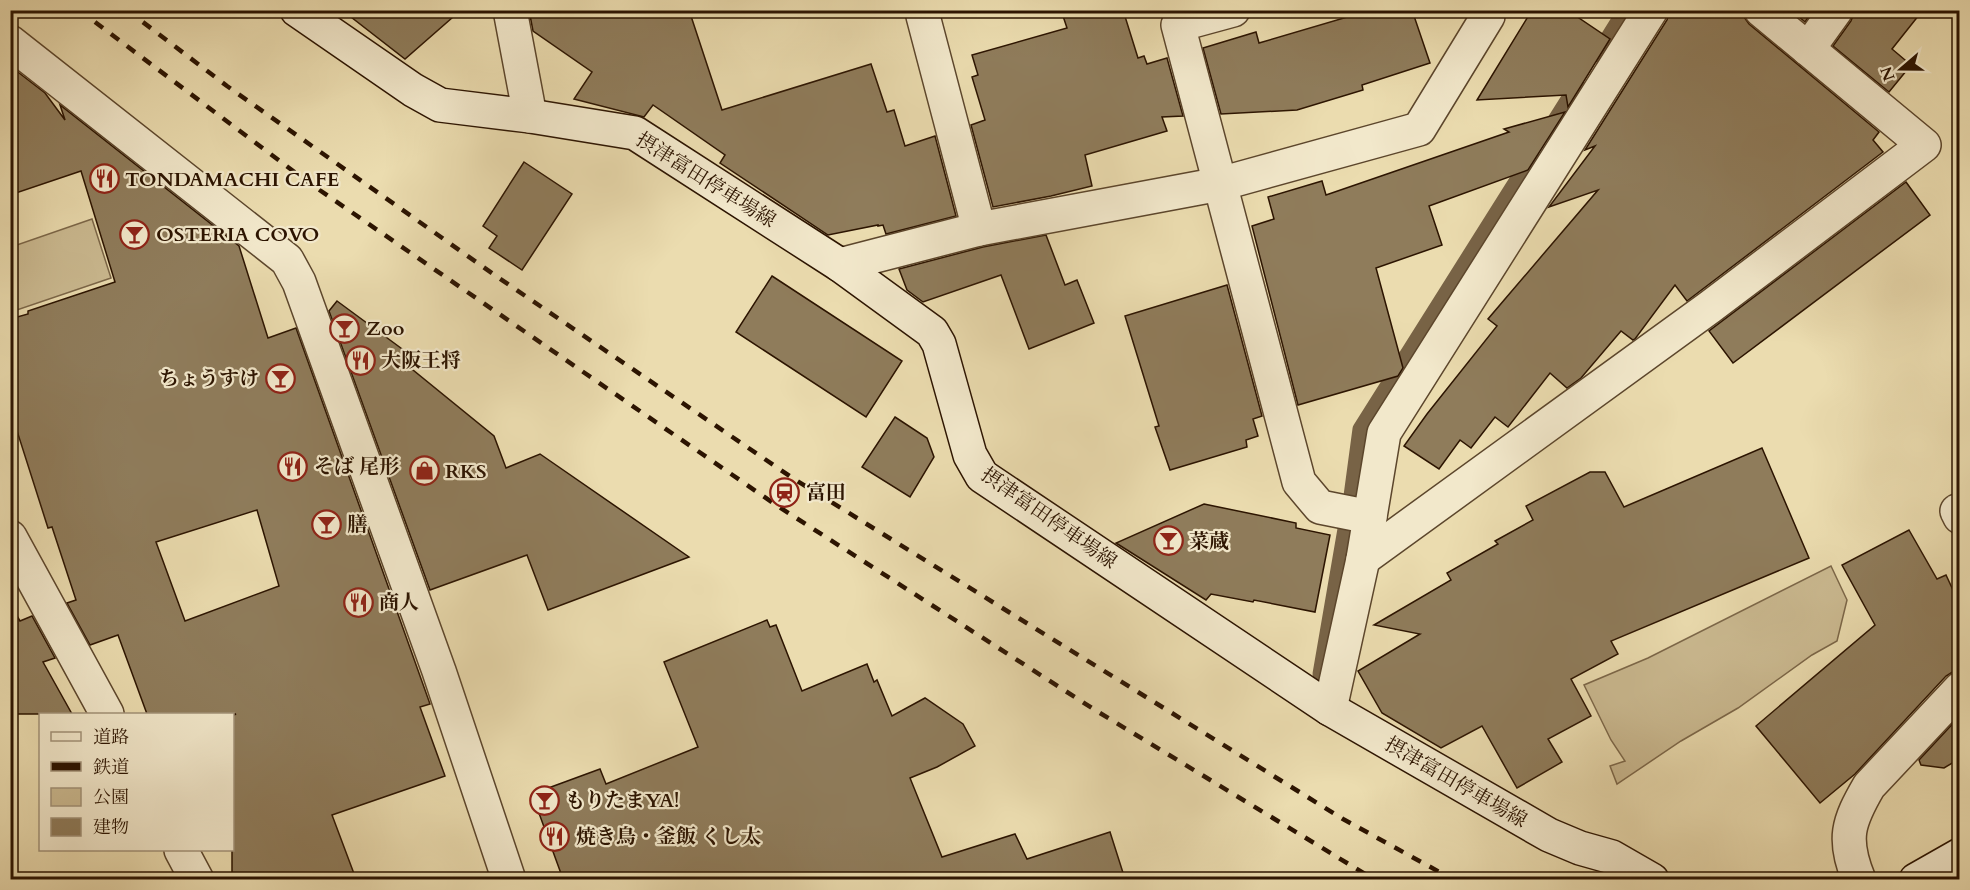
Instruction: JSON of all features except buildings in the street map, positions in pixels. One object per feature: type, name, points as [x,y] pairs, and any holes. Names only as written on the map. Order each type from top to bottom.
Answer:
[{"type":"street","name":"摂津富田停車場線","points":[[297,10],[440,105],[530,116],[635,133],[840,265],[932,332],[939,344],[970,455],[982,476],[1330,709],[1549,835],[1580,848],[1612,857],[1652,879]]},
{"type":"street","points":[[510,10],[530,116]]},
{"type":"street","points":[[1233,10],[1178,25],[1299,482],[1320,507],[1370,517]]},
{"type":"street","points":[[840,265],[979,229],[1220,184],[1419,129],[1488,16],[1487,10]]},
{"type":"street","points":[[1330,709],[1363,560],[1384,433],[1651,10]]},
{"type":"street","points":[[1363,560],[1710,307],[1924,145],[1761,10]]},
{"type":"street","points":[[1808,49],[1836,10]]},
{"type":"street","points":[[923,16],[979,229]]},
{"type":"street","points":[[10,42],[287,260],[299,282],[427,638],[509,879]]},
{"type":"street","points":[[10,537],[106,713]]},
{"type":"street","points":[[1859,879],[1850,850],[1848,833],[1860,801],[1869,786],[1959,689]]},
{"type":"street","points":[[182,851],[197,879]]},
{"type":"street","points":[[1916,879],[1959,855]]},
{"type":"green space","points":[[92,219],[111,278],[11,312],[11,247]]},
{"type":"green space","points":[[1831,566],[1847,600],[1837,641],[1812,655],[1738,708],[1681,741],[1617,784],[1610,766],[1625,761],[1611,740],[1584,685],[1648,658]]},
{"type":"waterway","points":[[1597,55],[1625,10]]},
{"type":"waterway","points":[[1548,131],[1577,85]]},
{"type":"waterway","points":[[1351,496],[1360,429],[1532,156]]},
{"type":"waterway","points":[[1320,674],[1345,529]]},
{"type":"railway","points":[[79,10],[305,180],[776,505],[1095,710],[1375,880]]},
{"type":"railway","points":[[127,10],[227,86],[496,276],[794,479],[1343,819],[1454,880]]},
{"type":"place","name":"TONDAMACHI CAFE","points":[[104,179]]},
{"type":"place","name":"OSTERIA COVO","points":[[135,234]]},
{"type":"place","name":"Zoo","points":[[345,328]]},
{"type":"place","name":"大阪王将","points":[[360,360]]},
{"type":"place","name":"ちょうすけ","points":[[280,378]]},
{"type":"place","name":"そば 尾形","points":[[293,466]]},
{"type":"place","name":"RKS","points":[[424,471]]},
{"type":"place","name":"富田","points":[[785,492]]},
{"type":"place","name":"膳","points":[[326,524]]},
{"type":"place","name":"菜蔵","points":[[1168,541]]},
{"type":"place","name":"商人","points":[[358,602]]},
{"type":"place","name":"もりたまYA!","points":[[544,800]]},
{"type":"place","name":"焼き鳥・釜飯 くし太","points":[[555,836]]}]
